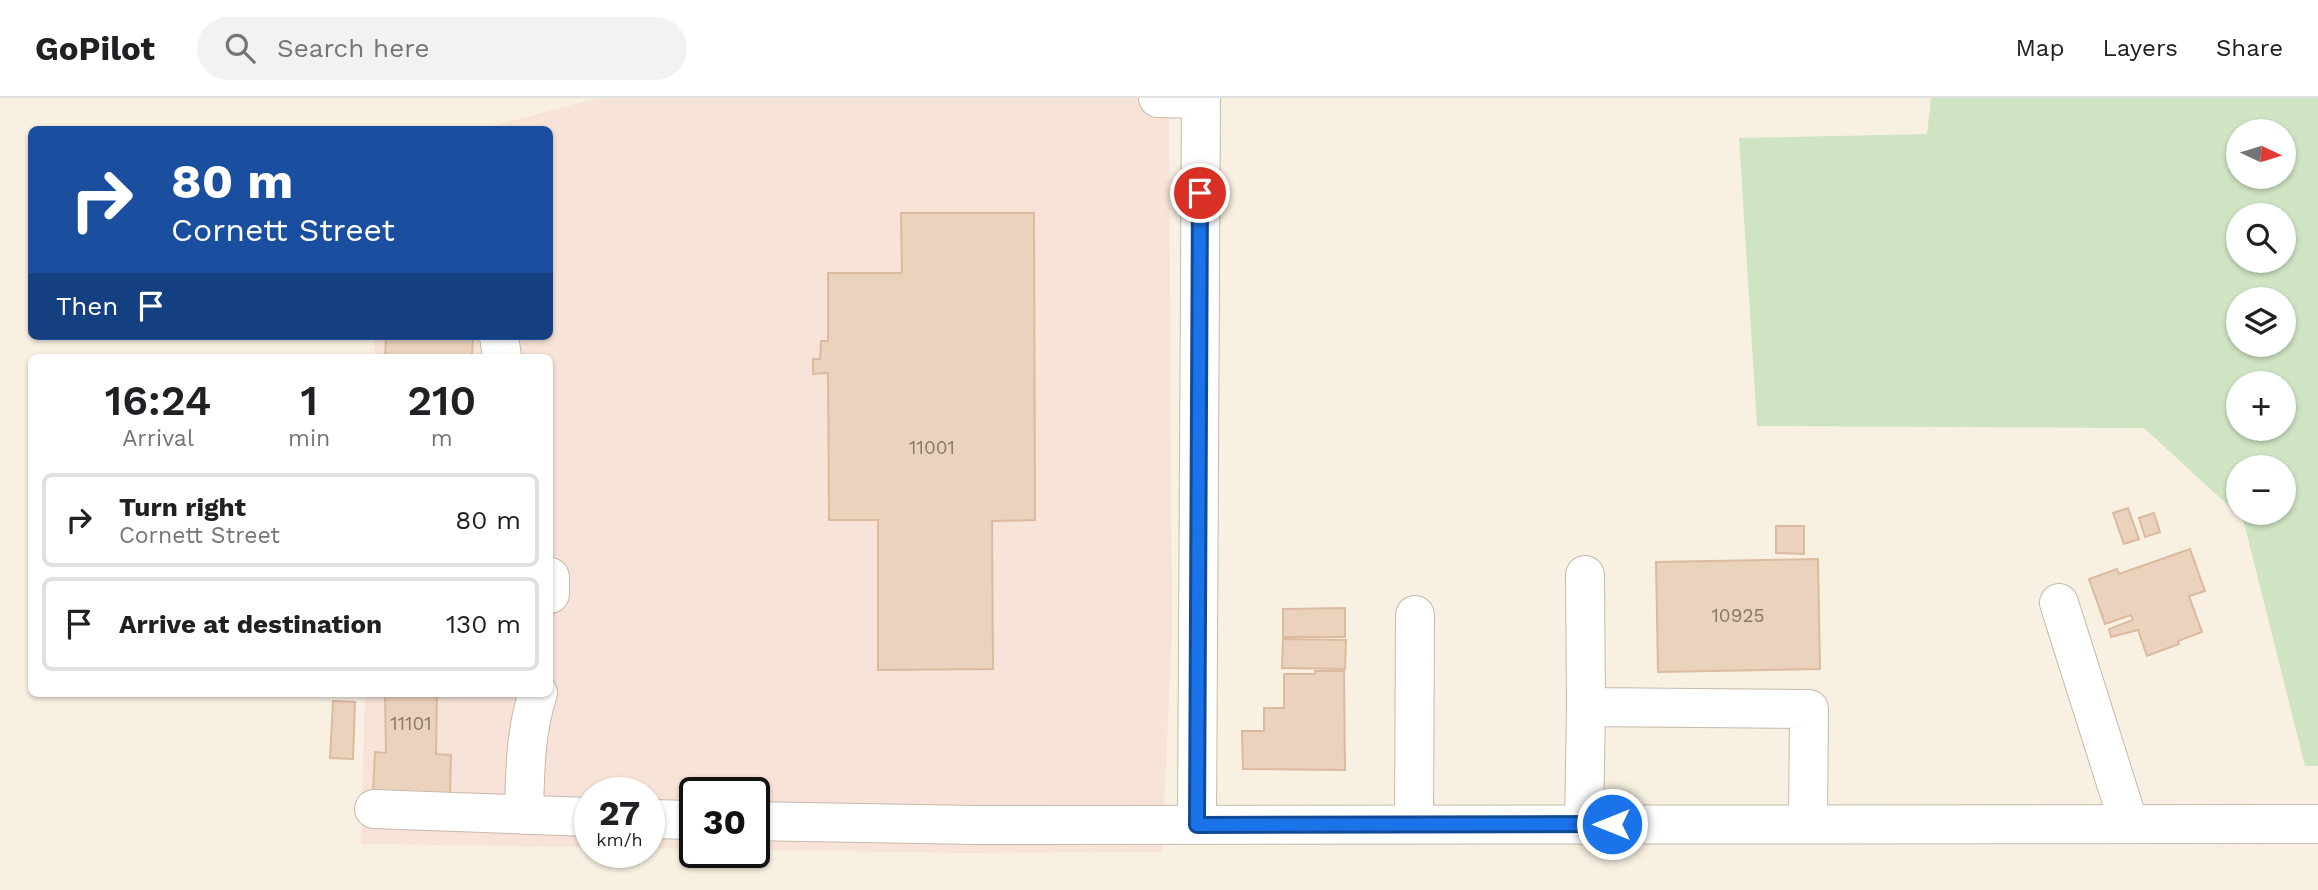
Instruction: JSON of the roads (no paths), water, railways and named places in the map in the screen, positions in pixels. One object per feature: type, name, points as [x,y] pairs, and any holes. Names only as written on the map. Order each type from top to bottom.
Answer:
[{"type":"street","points":[[1158,98],[1201,98],[1197,825]]},
{"type":"street","points":[[1584,825],[1585,575]]},
{"type":"street","points":[[2059,603],[2129,824]]},
{"type":"street","points":[[1414,825],[1415,615]]},
{"type":"street","points":[[524,815],[530,715],[537,697]]},
{"type":"street","points":[[1586,707],[1809,709],[1808,824]]},
{"type":"street","points":[[374,809],[574,817]]},
{"type":"street","points":[[770,821],[975,825],[2318,824]]}]
